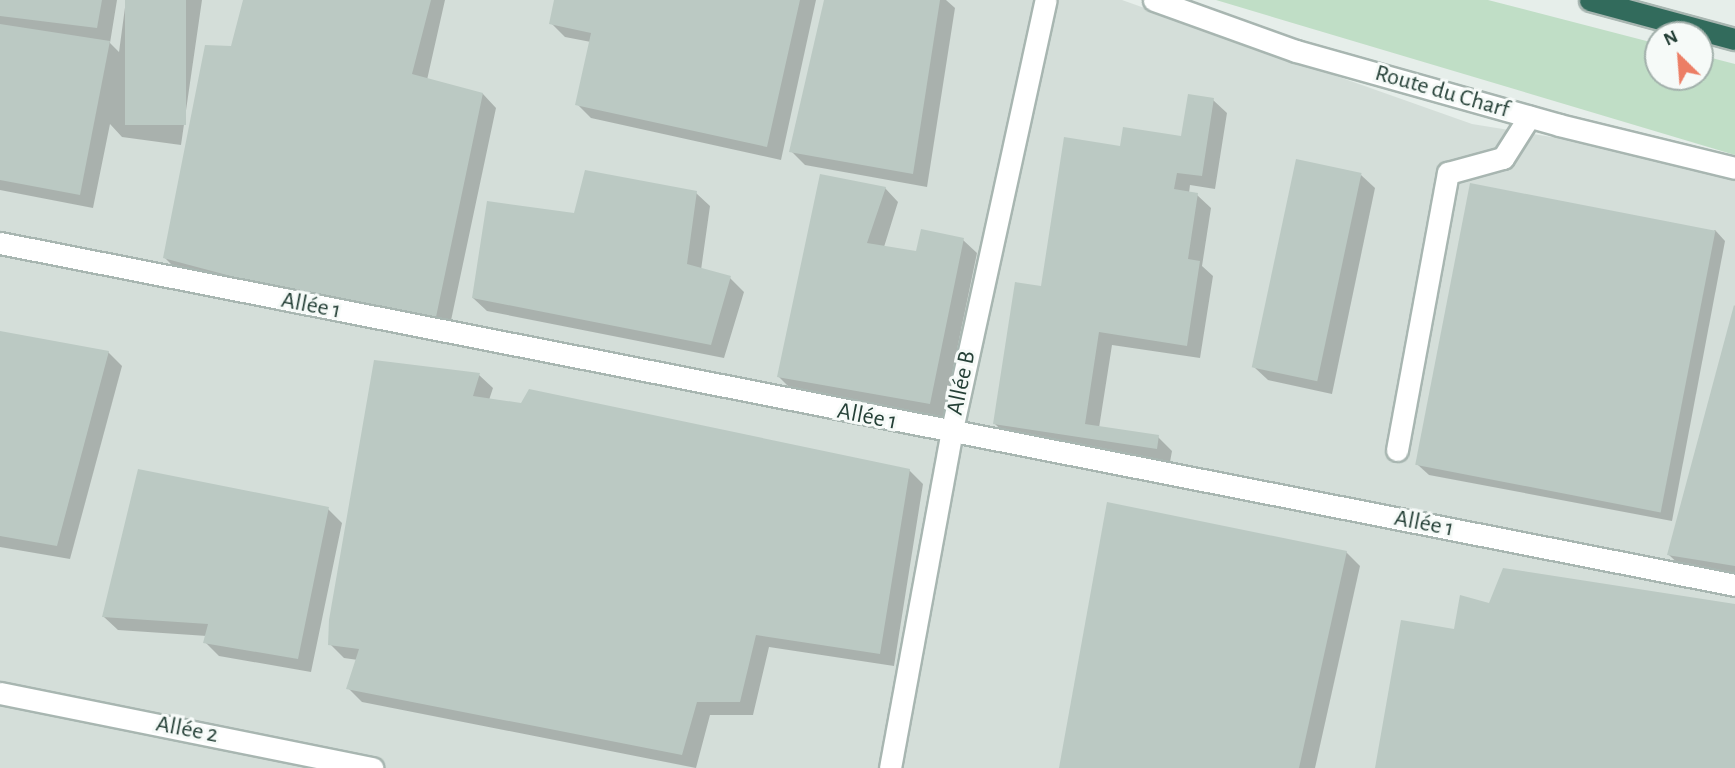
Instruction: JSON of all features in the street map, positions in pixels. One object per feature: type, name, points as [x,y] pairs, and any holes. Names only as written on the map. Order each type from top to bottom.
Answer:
[{"type":"highway","points":[[1590,0],[1735,39]]},
{"type":"street","name":"Allée B","points":[[890,768],[951,434],[1046,0]]},
{"type":"street","name":"Route du Charf","points":[[1154,0],[1296,51],[1529,117],[1735,168]]},
{"type":"street","points":[[1396,450],[1448,173],[1503,158],[1529,117]]},
{"type":"street","name":"Allée 1","points":[[0,243],[951,434],[1735,585]]},
{"type":"street","name":"Allée 2","points":[[0,693],[373,768]]},
{"type":"shaded area","points":[[0,0],[1122,0],[1472,124],[1735,167],[1735,768],[0,768]]},
{"type":"green space","points":[[1216,0],[1488,0],[1644,40],[1644,91],[1714,91],[1714,59],[1735,64],[1735,155]]},
{"type":"building","points":[[0,0],[102,0],[97,28],[0,16]]},
{"type":"building","points":[[125,0],[186,0],[186,125],[125,125]]},
{"type":"building","points":[[243,0],[431,0],[412,74],[483,93],[436,317],[298,294],[163,258],[205,45],[231,46]]},
{"type":"building","points":[[554,0],[800,0],[767,147],[575,105],[591,33],[549,24]]},
{"type":"building","points":[[824,0],[940,0],[913,174],[789,152]]},
{"type":"building","points":[[0,24],[110,41],[80,195],[0,180]]},
{"type":"building","points":[[1188,94],[1214,98],[1202,176],[1177,173],[1174,189],[1198,193],[1188,259],[1200,261],[1187,346],[1099,332],[1085,424],[1159,435],[1157,449],[993,424],[1015,282],[1041,286],[1064,137],[1120,146],[1123,127],[1181,136]]},
{"type":"building","points":[[1296,159],[1362,173],[1317,381],[1252,367]]},
{"type":"building","points":[[585,170],[697,191],[687,264],[731,276],[711,345],[472,298],[487,201],[574,213]]},
{"type":"building","points":[[820,174],[886,187],[867,243],[916,251],[921,229],[964,238],[930,404],[777,377]]},
{"type":"building","points":[[1470,183],[1715,231],[1661,512],[1415,465]]},
{"type":"building","points":[[1735,306],[1735,566],[1667,555]]},
{"type":"building","points":[[0,331],[109,351],[57,546],[0,536]]},
{"type":"building","points":[[374,360],[480,373],[473,396],[521,403],[529,389],[910,469],[880,654],[756,635],[740,702],[697,702],[682,755],[346,689],[359,649],[328,645],[329,620]]},
{"type":"building","points":[[138,469],[329,507],[298,659],[203,643],[208,624],[102,617]]},
{"type":"building","points":[[1107,502],[1347,551],[1299,768],[1059,768]]},
{"type":"building","points":[[1503,568],[1735,604],[1735,768],[1375,768],[1401,620],[1454,629],[1460,595],[1489,603]]}]
